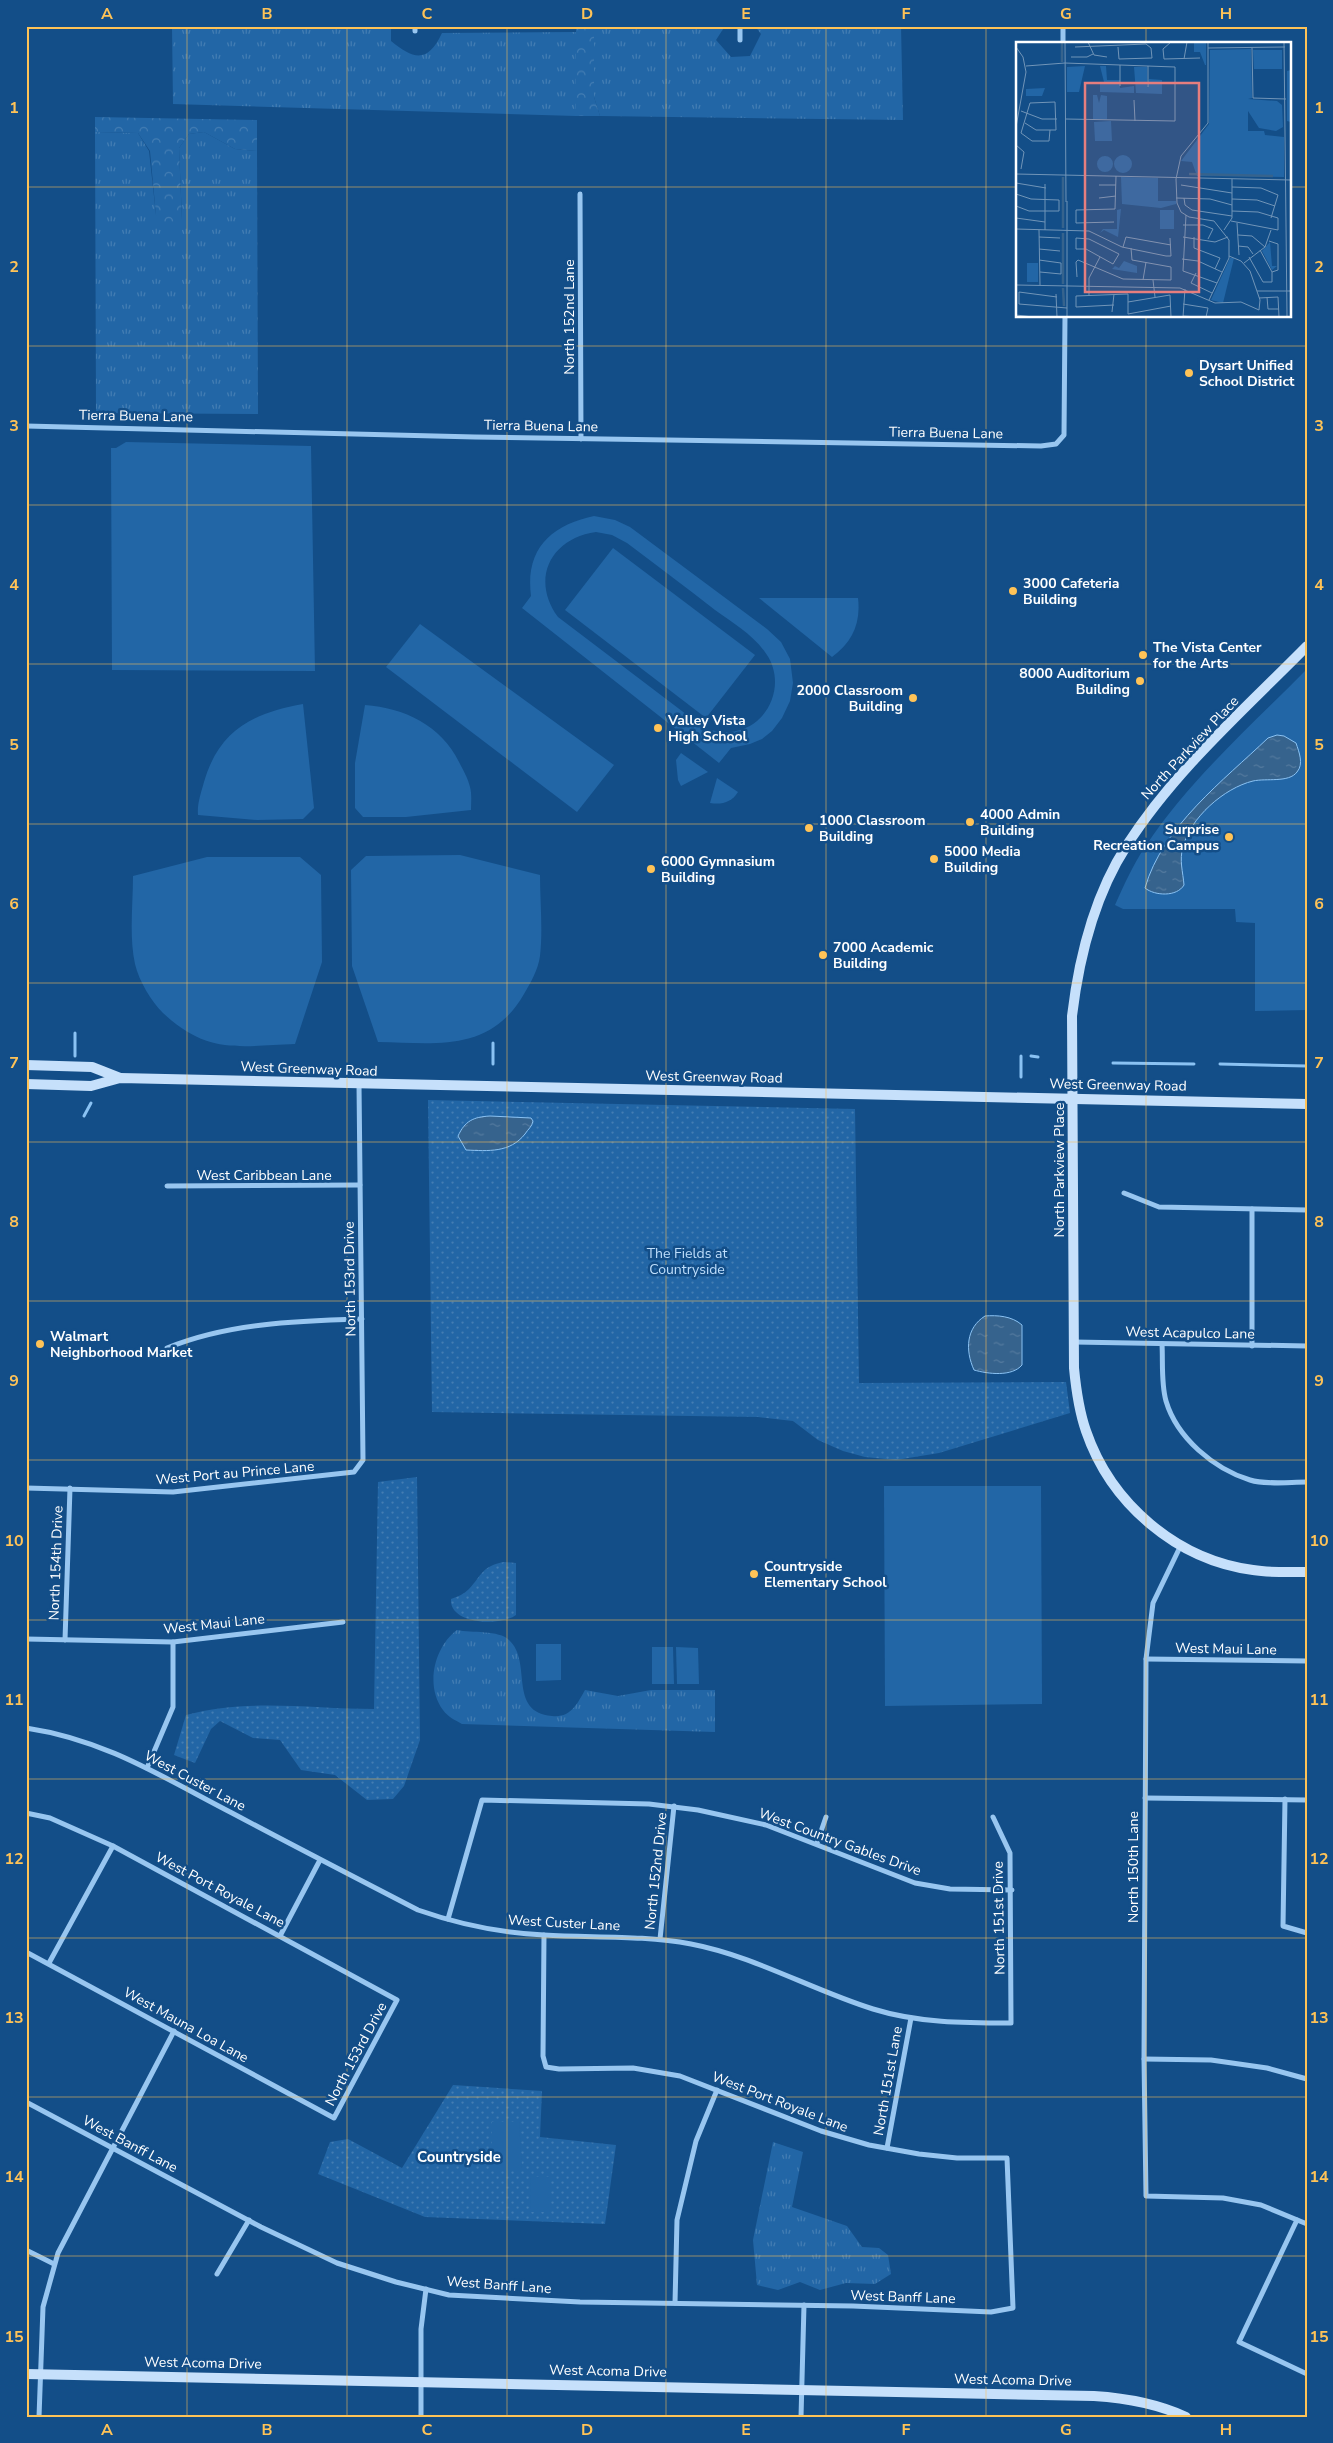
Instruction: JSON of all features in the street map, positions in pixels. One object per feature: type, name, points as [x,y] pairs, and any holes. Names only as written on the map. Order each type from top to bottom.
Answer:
[{"type":"street","points":[[740,26],[740,40]]},
{"type":"street","points":[[1063,26],[1063,42]]},
{"type":"street","name":"North 152nd Lane","points":[[580,194],[581,438]]},
{"type":"street","name":"Tierra Buena Lane","points":[[26,426],[1015,446],[1056,444],[1064,435],[1066,417],[1065,318]]},
{"type":"street","name":"North Parkview Place","points":[[1307,646],[1180,775],[1150,812],[1126,847],[1093,917],[1077,975],[1072,1016],[1074,1342],[1077,1398],[1085,1430],[1106,1474],[1129,1503],[1155,1528],[1181,1546],[1204,1557],[1239,1568],[1307,1572]]},
{"type":"street","name":"West Greenway Road","points":[[26,1065],[92,1067],[120,1078]]},
{"type":"street","name":"West Greenway Road","points":[[26,1084],[91,1086],[120,1078],[1307,1104]]},
{"type":"street","name":"North 153rd Drive","points":[[354,1472],[363,1460],[359,1084]]},
{"type":"street","name":"West Caribbean Lane","points":[[167,1186],[360,1186]]},
{"type":"street","points":[[1124,1193],[1159,1207],[1307,1210]]},
{"type":"street","points":[[1252,1209],[1252,1346]]},
{"type":"street","points":[[167,1348],[188,1339],[283,1321],[362,1319]]},
{"type":"street","name":"West Acapulco Lane","points":[[1074,1342],[1307,1346]]},
{"type":"street","points":[[1162,1344],[1166,1401],[1179,1428],[1199,1451],[1223,1468],[1251,1480],[1307,1482]]},
{"type":"street","name":"West Port au Prince Lane","points":[[26,1488],[172,1492],[354,1472]]},
{"type":"street","name":"North 154th Drive","points":[[65,1640],[70,1488]]},
{"type":"street","name":"North 150th Lane","points":[[1181,1546],[1153,1603],[1148,1624],[1146,1659],[1144,2059],[1146,2196],[1223,2198],[1260,2206],[1297,2220]]},
{"type":"street","name":"West Maui Lane","points":[[26,1639],[172,1642],[343,1622]]},
{"type":"street","points":[[147,1768],[173,1707],[172,1642]]},
{"type":"street","name":"West Maui Lane","points":[[1146,1659],[1307,1662]]},
{"type":"street","name":"West Custer Lane","points":[[26,1728],[66,1735],[116,1752],[418,1910],[448,1919],[502,1931],[544,1936],[660,1939],[729,1954],[871,2008],[911,2018],[952,2023],[1011,2023]]},
{"type":"street","points":[[1145,1798],[1307,1800]]},
{"type":"street","points":[[1285,1799],[1283,1926],[1307,1933]]},
{"type":"street","name":"West Country Gables Drive","points":[[448,1919],[482,1800],[674,1806],[766,1825],[915,1882],[950,1889],[1012,1890]]},
{"type":"street","name":"North 152nd Drive","points":[[660,1939],[674,1806]]},
{"type":"street","name":"West Port Royale Lane","points":[[26,1813],[50,1818],[113,1846],[397,2000]]},
{"type":"street","points":[[817,1843],[826,1817]]},
{"type":"street","name":"North 151st Drive","points":[[993,1817],[1010,1853],[1012,1890],[1011,2023]]},
{"type":"street","points":[[49,1963],[113,1846]]},
{"type":"street","points":[[280,1936],[320,1860]]},
{"type":"street","name":"West Port Royale Lane","points":[[544,1936],[542,2056],[546,2067],[559,2069],[633,2068],[680,2076],[821,2131],[887,2148],[957,2158],[1007,2158],[1013,2308]]},
{"type":"street","name":"West Mauna Loa Lane","points":[[26,1952],[334,2118]]},
{"type":"street","name":"North 153rd Drive","points":[[334,2118],[397,2000]]},
{"type":"street","name":"North 151st Lane","points":[[887,2148],[911,2018]]},
{"type":"street","points":[[39,2417],[39,2374],[43,2307],[54,2264],[174,2031]]},
{"type":"street","points":[[1144,2059],[1211,2060],[1267,2068],[1307,2079]]},
{"type":"street","points":[[675,2303],[677,2220],[696,2141],[717,2090]]},
{"type":"street","name":"West Banff Lane","points":[[26,2102],[249,2220],[337,2263],[450,2295],[580,2302],[804,2305],[991,2312],[1013,2308]]},
{"type":"street","points":[[218,2274],[249,2220]]},
{"type":"street","points":[[1307,2224],[1297,2220],[1239,2342],[1307,2374]]},
{"type":"street","points":[[26,2250],[54,2264]]},
{"type":"street","points":[[421,2417],[421,2328],[426,2289]]},
{"type":"street","points":[[801,2417],[804,2305]]},
{"type":"street","name":"West Acoma Drive","points":[[26,2374],[420,2380],[1109,2397],[1132,2399],[1168,2413],[1186,2417]]},
{"type":"green space","points":[[172,26],[391,26],[391,41],[414,55],[426,54],[437,43],[442,33],[576,32],[576,116],[173,104]]},
{"type":"green space","points":[[576,26],[594,26],[594,97],[600,116],[576,116]]},
{"type":"green space","points":[[594,26],[725,26],[716,40],[731,57],[750,56],[761,34],[755,26],[901,26],[903,120],[600,116],[594,97]]},
{"type":"green space","points":[[95,117],[257,120],[257,151],[235,149],[204,132],[189,134],[179,148],[182,220],[169,229],[156,215],[150,151],[138,133],[95,132]]},
{"type":"green space","points":[[95,132],[138,133],[149,151],[156,215],[182,220],[179,148],[189,134],[204,132],[235,149],[257,151],[258,414],[96,413]]},
{"type":"green space","points":[[126,442],[311,446],[315,671],[112,670],[111,448],[116,448]]},
{"type":"green space","points":[[594,516],[615,520],[630,527],[767,629],[781,642],[790,659],[793,683],[790,701],[782,718],[772,731],[762,739],[750,744],[731,748],[719,763],[522,608],[531,596],[530,579],[532,565],[537,552],[554,533],[579,520]],"holes":[[[596,532],[612,535],[627,543],[743,630],[762,648],[771,663],[775,681],[769,707],[757,721],[744,729],[731,732],[710,730],[703,727],[558,617],[550,603],[546,589],[546,575],[550,562],[567,542],[580,536]]]},
{"type":"green space","points":[[613,548],[755,655],[706,718],[565,610]]},
{"type":"green space","points":[[759,598],[858,598],[858,616],[854,632],[845,645],[832,657]]},
{"type":"green space","points":[[420,624],[614,765],[577,812],[386,667]]},
{"type":"green space","name":"Surprise Recreation Campus","points":[[1307,669],[1307,1010],[1255,1011],[1255,923],[1236,922],[1235,909],[1123,909],[1115,905],[1129,875],[1162,822],[1201,776]]},
{"type":"green space","points":[[303,704],[314,808],[303,819],[257,820],[198,815],[204,782],[211,764],[219,749],[229,737],[240,727],[254,719]]},
{"type":"green space","points":[[365,705],[394,710],[432,728],[451,749],[468,780],[471,793],[471,810],[406,817],[363,817],[355,808],[355,763]]},
{"type":"green space","points":[[681,753],[708,772],[681,786],[678,780],[676,760]]},
{"type":"green space","points":[[717,778],[738,792],[733,798],[719,804],[710,803]]},
{"type":"green space","points":[[460,855],[540,875],[541,946],[534,976],[510,1013],[495,1027],[478,1035],[441,1043],[378,1042],[352,966],[351,870],[366,856]]},
{"type":"green space","points":[[207,857],[300,857],[321,875],[322,962],[295,1044],[240,1046],[210,1042],[195,1036],[163,1013],[142,984],[135,964],[132,943],[133,876]]},
{"type":"green space","name":"The Fields at Countryside","points":[[428,1100],[855,1109],[859,1383],[1066,1382],[1070,1413],[939,1453],[896,1460],[865,1457],[843,1451],[818,1440],[793,1421],[758,1417],[432,1412]]},
{"type":"green space","points":[[417,1477],[420,1740],[404,1786],[393,1799],[367,1800],[335,1775],[301,1770],[280,1740],[253,1738],[220,1721],[211,1729],[195,1763],[174,1755],[186,1715],[209,1710],[256,1706],[374,1709],[378,1482]]},
{"type":"green space","points":[[884,1486],[1041,1486],[1042,1704],[885,1706]]},
{"type":"green space","points":[[504,1562],[516,1563],[516,1615],[509,1619],[489,1622],[478,1621],[458,1614],[453,1608],[451,1599],[467,1591],[483,1572],[491,1566]]},
{"type":"green space","points":[[457,1630],[492,1633],[509,1640],[516,1649],[520,1661],[525,1696],[530,1706],[538,1712],[552,1716],[564,1715],[573,1709],[585,1690],[618,1696],[651,1690],[715,1690],[715,1732],[462,1724],[443,1710],[437,1700],[433,1679],[438,1656],[449,1637]]},
{"type":"green space","points":[[536,1644],[561,1644],[561,1680],[536,1681]]},
{"type":"green space","points":[[652,1647],[673,1647],[674,1684],[652,1684]]},
{"type":"green space","points":[[676,1647],[698,1648],[699,1684],[677,1684]]},
{"type":"green space","points":[[453,2085],[542,2091],[540,2137],[616,2145],[605,2224],[425,2217],[318,2174],[330,2142],[348,2139],[402,2168]]},
{"type":"green space","points":[[492,2122],[519,2122],[522,2169],[492,2169]]},
{"type":"green space","points":[[773,2142],[803,2152],[792,2207],[847,2226],[862,2247],[879,2248],[888,2255],[891,2274],[875,2284],[846,2283],[820,2290],[800,2282],[778,2290],[757,2285],[753,2240]]},
{"type":"green space","points":[[531,2177],[550,2177],[550,2212],[530,2212]]},
{"type":"water","points":[[1277,735],[1284,736],[1296,743],[1301,762],[1297,772],[1289,778],[1253,781],[1220,797],[1201,815],[1187,836],[1181,857],[1184,885],[1181,889],[1176,892],[1160,894],[1145,888],[1153,866],[1165,845],[1196,806],[1268,738]]},
{"type":"water","points":[[490,1116],[531,1118],[533,1121],[525,1134],[513,1145],[498,1150],[466,1150],[458,1136],[464,1127],[474,1119]]},
{"type":"water","points":[[985,1316],[1004,1317],[1022,1325],[1022,1365],[1018,1369],[1000,1374],[974,1370],[969,1355],[969,1340],[974,1327]]},
{"type":"waterway","points":[[75,1033],[75,1056]]},
{"type":"waterway","points":[[493,1043],[493,1064]]},
{"type":"waterway","points":[[1021,1056],[1021,1077]]},
{"type":"waterway","points":[[1031,1056],[1038,1057]]},
{"type":"waterway","points":[[1113,1063],[1194,1064]]},
{"type":"waterway","points":[[1220,1064],[1307,1066]]},
{"type":"waterway","points":[[84,1116],[91,1103]]},
{"type":"place","name":"Dysart Unified School District","points":[[1189,373]]},
{"type":"place","name":"3000 Cafeteria Building","points":[[1013,591]]},
{"type":"place","name":"The Vista Center for the Arts","points":[[1143,655]]},
{"type":"place","name":"8000 Auditorium Building","points":[[1140,681]]},
{"type":"place","name":"2000 Classroom Building","points":[[913,698]]},
{"type":"place","name":"Valley Vista High School","points":[[658,728]]},
{"type":"place","name":"4000 Admin Building","points":[[970,822]]},
{"type":"place","name":"1000 Classroom Building","points":[[809,828]]},
{"type":"place","name":"Surprise Recreation Campus","points":[[1229,837]]},
{"type":"place","name":"5000 Media Building","points":[[934,859]]},
{"type":"place","name":"6000 Gymnasium Building","points":[[651,869]]},
{"type":"place","name":"7000 Academic Building","points":[[823,955]]},
{"type":"place","name":"Walmart Neighborhood Market","points":[[40,1344]]},
{"type":"place","name":"Countryside Elementary School","points":[[754,1574]]},
{"type":"district","name":"Countryside","points":[[459,2157]]}]
